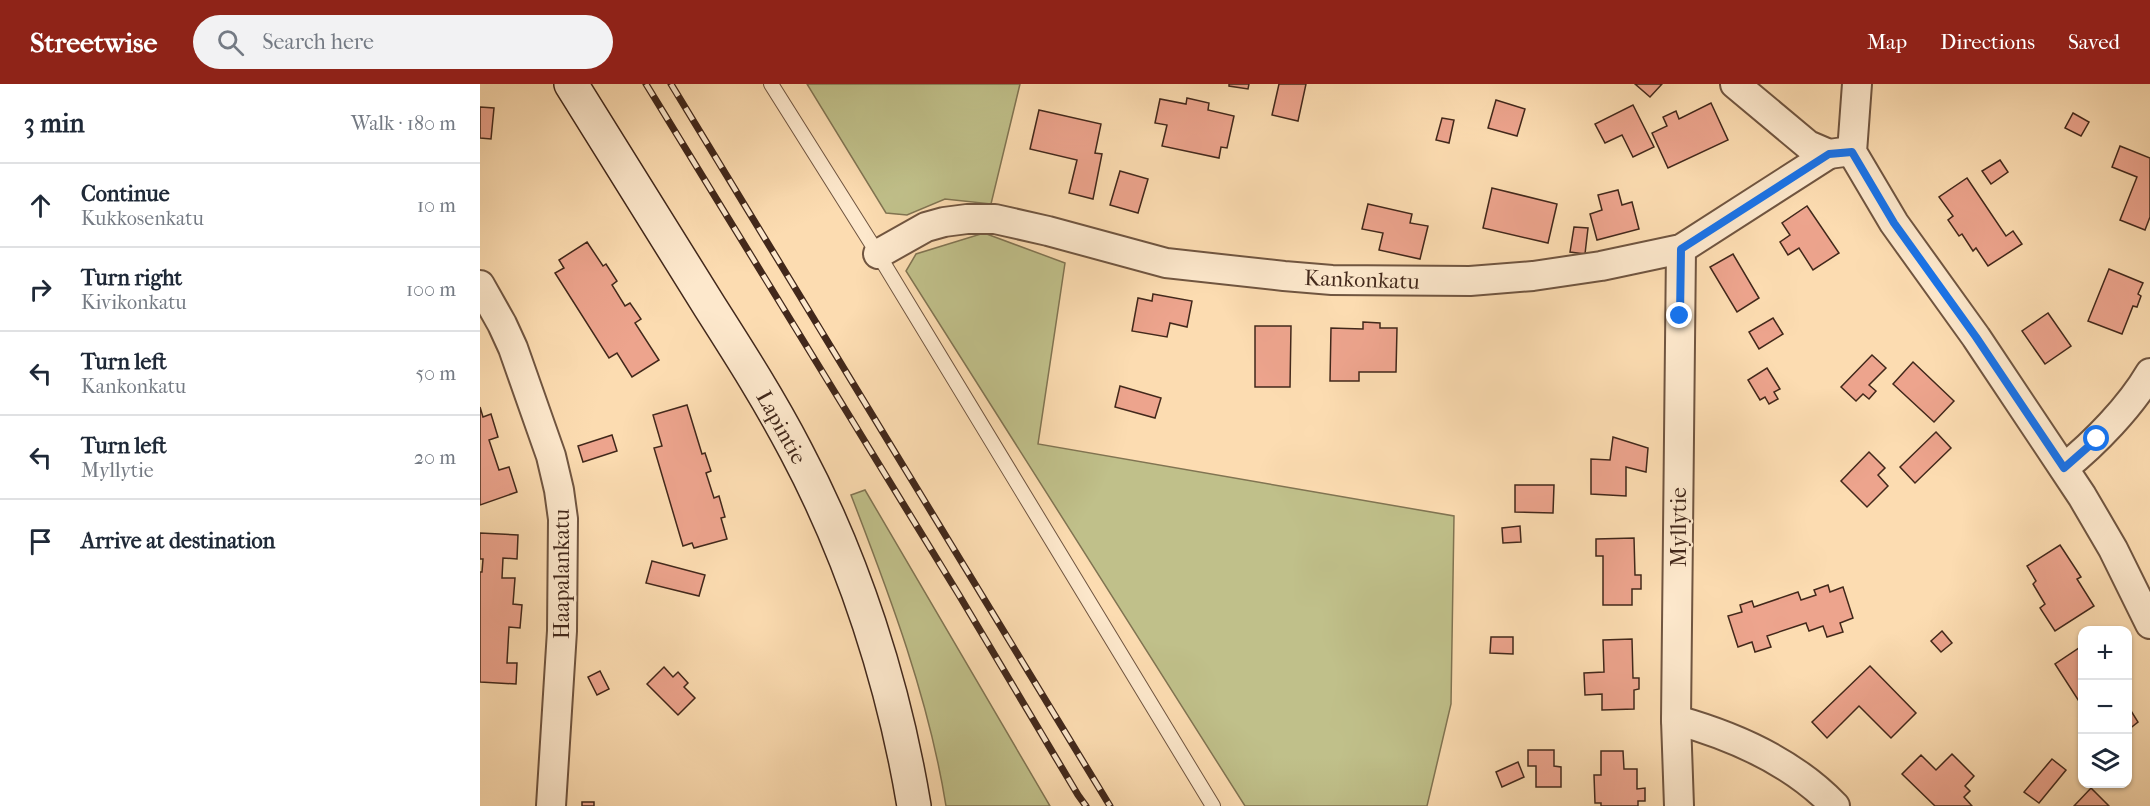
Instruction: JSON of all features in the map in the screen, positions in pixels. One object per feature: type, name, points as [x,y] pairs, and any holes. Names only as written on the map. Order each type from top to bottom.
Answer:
[{"type":"main road","name":"Lapintie","points":[[571,84],[760,386],[797,452],[829,520],[865,610],[897,714],[914,806]]},
{"type":"street","points":[[1735,84],[1808,145],[1840,153],[1894,223],[1976,337],[2064,468],[2113,549],[2150,624]]},
{"type":"street","points":[[1840,153],[1857,84]]},
{"type":"street","name":"Kankonkatu","points":[[878,254],[926,227],[967,219],[995,219],[1166,263],[1332,280],[1470,281],[1533,276],[1601,266],[1681,249],[1840,153]]},
{"type":"street","name":"Myllytie","points":[[1679,806],[1676,720],[1681,249]]},
{"type":"street","name":"Haapalankatu","points":[[480,285],[514,351],[551,456],[563,519],[562,631],[551,806]]},
{"type":"street","points":[[2064,468],[2086,451],[2113,422],[2150,373]]},
{"type":"street","points":[[1676,720],[1696,725],[1778,760],[1809,781],[1835,806]]},
{"type":"lane","points":[[771,84],[878,254],[1213,806]]},
{"type":"green space","points":[[807,84],[1020,84],[991,204],[945,199],[907,215],[886,213]]},
{"type":"green space","points":[[984,233],[1065,263],[1038,444],[1454,516],[1451,704],[1427,806],[1245,806],[906,271],[916,254]]},
{"type":"green space","points":[[865,490],[1050,806],[946,806],[939,766],[919,687],[894,610],[851,495]]},
{"type":"building","points":[[1229,84],[1249,84],[1248,89],[1229,86]]},
{"type":"building","points":[[1279,84],[1306,84],[1298,121],[1272,115]]},
{"type":"building","points":[[1635,84],[1662,84],[1650,97]]},
{"type":"building","points":[[1187,98],[1209,103],[1208,110],[1234,116],[1227,148],[1221,147],[1219,158],[1162,146],[1167,125],[1155,123],[1160,99],[1186,104]]},
{"type":"building","points":[[1496,100],[1525,109],[1517,136],[1488,128]]},
{"type":"building","points":[[1711,103],[1728,140],[1668,168],[1652,133],[1667,126],[1663,117],[1676,111],[1679,119]]},
{"type":"building","points":[[1633,105],[1654,147],[1633,157],[1622,135],[1605,143],[1595,124]]},
{"type":"building","points":[[480,107],[494,108],[491,139],[480,138]]},
{"type":"building","points":[[1039,110],[1101,124],[1095,153],[1102,154],[1093,199],[1069,193],[1077,160],[1030,149]]},
{"type":"building","points":[[2073,113],[2089,122],[2081,136],[2065,128]]},
{"type":"building","points":[[1442,118],[1454,120],[1449,143],[1436,140]]},
{"type":"building","points":[[2120,146],[2150,158],[2150,217],[2145,230],[2120,220],[2137,177],[2112,167]]},
{"type":"building","points":[[2000,160],[2008,172],[1991,184],[1982,171]]},
{"type":"building","points":[[1120,171],[1148,179],[1138,213],[1110,205]]},
{"type":"building","points":[[1967,178],[2006,236],[2013,231],[2022,244],[1988,266],[1976,248],[1973,251],[1962,234],[1959,236],[1948,220],[1953,216],[1939,197]]},
{"type":"building","points":[[1492,188],[1557,204],[1548,243],[1483,228]]},
{"type":"building","points":[[1618,190],[1622,205],[1632,202],[1639,229],[1597,240],[1590,214],[1602,210],[1598,195]]},
{"type":"building","points":[[1368,204],[1412,214],[1410,223],[1428,226],[1420,259],[1379,250],[1383,233],[1362,229]]},
{"type":"building","points":[[1807,206],[1839,253],[1813,270],[1799,248],[1788,255],[1780,242],[1790,235],[1782,223]]},
{"type":"building","points":[[1574,227],[1588,228],[1585,254],[1570,252]]},
{"type":"building","points":[[587,242],[603,266],[606,264],[617,281],[612,285],[625,306],[630,303],[641,319],[635,323],[659,360],[632,377],[617,353],[609,358],[555,273],[564,268],[559,260]]},
{"type":"building","points":[[1733,254],[1759,298],[1737,312],[1710,267]]},
{"type":"building","points":[[2109,269],[2143,283],[2138,294],[2141,296],[2137,307],[2133,306],[2122,334],[2088,321]]},
{"type":"building","points":[[1153,294],[1192,301],[1187,327],[1170,323],[1167,337],[1132,331],[1138,298],[1152,301]]},
{"type":"building","points":[[2048,313],[2071,346],[2045,364],[2022,331]]},
{"type":"building","points":[[1773,318],[1783,334],[1759,349],[1749,332]]},
{"type":"building","points":[[1363,322],[1380,323],[1380,328],[1397,328],[1396,372],[1359,372],[1359,381],[1330,381],[1331,328],[1363,329]]},
{"type":"building","points":[[1255,326],[1291,326],[1290,387],[1255,387]]},
{"type":"building","points":[[1872,355],[1886,368],[1869,385],[1876,391],[1869,399],[1863,394],[1856,401],[1841,387]]},
{"type":"building","points":[[1913,362],[1954,401],[1934,422],[1893,384]]},
{"type":"building","points":[[1767,368],[1780,389],[1774,392],[1778,399],[1769,404],[1765,397],[1760,400],[1748,380]]},
{"type":"building","points":[[1120,386],[1161,398],[1155,418],[1115,407]]},
{"type":"building","points":[[687,405],[702,454],[705,453],[711,471],[706,473],[714,498],[719,496],[725,517],[721,518],[727,539],[694,548],[692,543],[683,546],[654,448],[662,446],[653,415]]},
{"type":"building","points":[[480,407],[483,417],[491,414],[498,437],[489,440],[499,470],[509,467],[517,492],[480,505]]},
{"type":"building","points":[[1936,432],[1951,448],[1915,483],[1900,467]]},
{"type":"building","points":[[612,435],[617,451],[583,462],[578,446]]},
{"type":"building","points":[[1613,437],[1648,448],[1646,472],[1626,467],[1626,496],[1591,494],[1591,459],[1610,460]]},
{"type":"building","points":[[1869,452],[1885,468],[1878,475],[1888,486],[1867,507],[1841,481]]},
{"type":"building","points":[[1515,485],[1554,485],[1553,513],[1515,512]]},
{"type":"building","points":[[1520,526],[1521,542],[1503,543],[1502,528]]},
{"type":"building","points":[[480,533],[518,535],[517,559],[503,558],[502,578],[515,578],[513,604],[522,605],[520,628],[509,627],[507,663],[517,663],[516,684],[480,682],[480,572],[482,572],[483,559],[480,559]]},
{"type":"building","points":[[1634,538],[1635,575],[1641,575],[1641,589],[1632,589],[1632,605],[1603,605],[1603,556],[1596,556],[1596,539]]},
{"type":"building","points":[[2060,545],[2081,577],[2077,579],[2094,606],[2055,631],[2040,608],[2045,604],[2033,584],[2036,581],[2027,566]]},
{"type":"building","points":[[652,561],[705,575],[699,596],[646,583]]},
{"type":"building","points":[[1828,585],[1830,592],[1843,587],[1853,618],[1840,623],[1843,632],[1827,637],[1823,626],[1809,631],[1806,623],[1767,636],[1771,647],[1755,652],[1752,642],[1738,647],[1728,616],[1742,612],[1740,605],[1752,601],[1754,607],[1798,592],[1801,600],[1816,595],[1814,590]]},
{"type":"building","points":[[1942,631],[1952,643],[1941,652],[1931,641]]},
{"type":"building","points":[[1491,637],[1513,637],[1513,654],[1490,653]]},
{"type":"building","points":[[1632,639],[1633,678],[1639,678],[1639,689],[1634,690],[1634,709],[1602,710],[1602,694],[1585,695],[1584,673],[1604,672],[1603,640]]},
{"type":"building","points":[[2078,649],[2078,700],[2055,664]]},
{"type":"building","points":[[1870,666],[1916,713],[1891,738],[1859,706],[1827,738],[1812,722]]},
{"type":"building","points":[[664,667],[673,677],[678,672],[688,683],[684,687],[695,698],[678,715],[647,684]]},
{"type":"building","points":[[600,671],[609,689],[597,695],[588,677]]},
{"type":"building","points":[[2132,712],[2138,722],[2132,727]]},
{"type":"building","points":[[1528,750],[1554,750],[1554,766],[1561,767],[1561,787],[1536,787],[1536,766],[1528,766]]},
{"type":"building","points":[[1601,751],[1623,751],[1624,769],[1637,769],[1637,789],[1645,788],[1645,801],[1638,801],[1638,806],[1601,806],[1601,803],[1595,803],[1594,775],[1601,775]]},
{"type":"building","points":[[1952,754],[1974,776],[1965,786],[1970,791],[1964,797],[1972,806],[1935,806],[1902,774],[1921,755],[1936,770]]},
{"type":"building","points":[[2052,759],[2066,770],[2039,803],[2024,792]]},
{"type":"building","points":[[1518,762],[1524,777],[1502,787],[1496,772]]},
{"type":"building","points":[[2091,788],[2109,806],[2074,806]]},
{"type":"building","points":[[582,802],[594,802],[594,806],[582,806]]},
{"type":"railway","points":[[646,84],[1086,806]]},
{"type":"railway","points":[[671,84],[1110,806]]},
{"type":"route","points":[[1680,316],[1681,249],[1829,154],[1852,152],[1894,223],[1976,337],[2064,468],[2097,439]]}]
